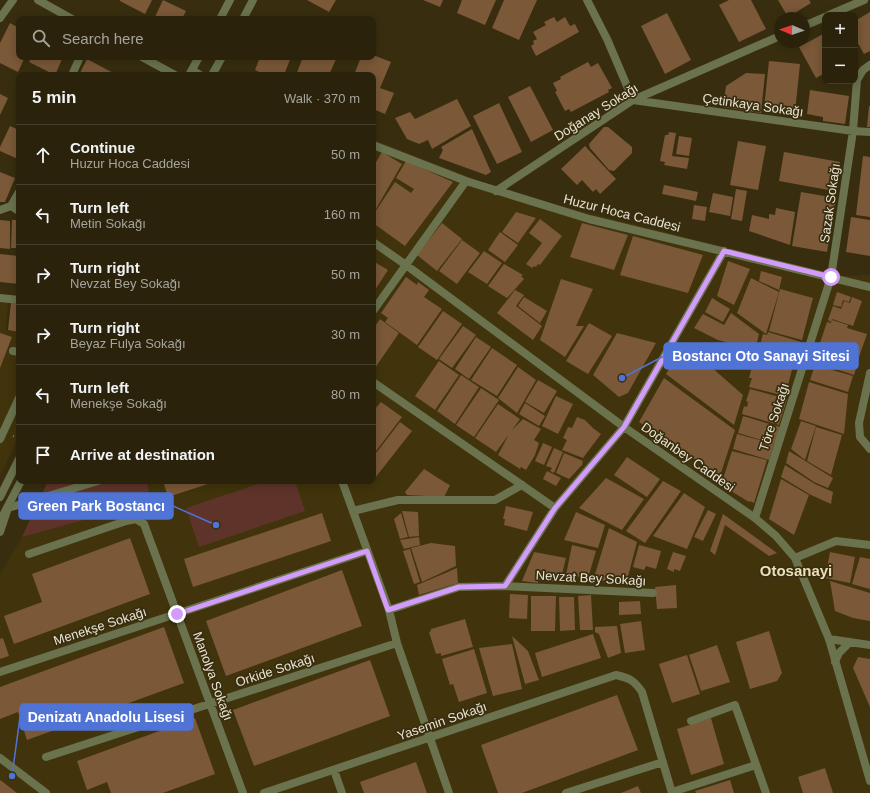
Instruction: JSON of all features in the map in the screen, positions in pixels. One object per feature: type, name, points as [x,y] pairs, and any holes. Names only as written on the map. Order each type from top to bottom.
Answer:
[{"type":"street","points":[[0,18],[13,0]]},
{"type":"street","points":[[38,0],[67,16]]},
{"type":"street","points":[[222,16],[230,0]]},
{"type":"street","points":[[244,16],[253,0]]},
{"type":"street","points":[[587,0],[607,39],[633,100]]},
{"type":"street","points":[[836,12],[864,0]]},
{"type":"street","points":[[810,23],[822,18]]},
{"type":"street","name":"Doğanay Sokağı","points":[[496,191],[633,100],[774,39]]},
{"type":"street","points":[[73,72],[79,60]]},
{"type":"street","points":[[148,60],[170,72]]},
{"type":"street","points":[[192,72],[198,60]]},
{"type":"street","points":[[214,72],[220,60]]},
{"type":"street","name":"Sazak Sokağı","points":[[831,277],[853,131],[857,80],[863,70],[870,65]]},
{"type":"street","name":"Çetinkaya Sokağı","points":[[633,100],[853,131],[870,132]]},
{"type":"street","name":"Huzur Hoca Caddesi","points":[[376,146],[466,181],[589,219],[870,287]]},
{"type":"street","points":[[376,307],[466,181]]},
{"type":"street","points":[[0,210],[11,206],[16,197]]},
{"type":"street","points":[[11,206],[16,209]]},
{"type":"street","name":"Doğanbey Caddesi","points":[[376,244],[624,427],[755,518],[776,536],[795,558],[829,639],[870,781]]},
{"type":"street","points":[[505,586],[555,508],[624,427],[724,251]]},
{"type":"street","name":"Töre Sokağı","points":[[755,518],[831,277]]},
{"type":"street","points":[[0,298],[16,300]]},
{"type":"street","points":[[870,373],[859,423],[860,437],[870,449]]},
{"type":"street","points":[[376,384],[555,508]]},
{"type":"street","points":[[0,439],[16,404]]},
{"type":"street","points":[[0,497],[16,465]]},
{"type":"street","points":[[0,521],[20,484]]},
{"type":"street","points":[[8,508],[88,484]]},
{"type":"street","points":[[343,484],[388,610],[449,793]]},
{"type":"street","points":[[353,511],[398,500],[495,500],[522,485]]},
{"type":"street","points":[[0,532],[8,508]]},
{"type":"street","name":"Manolya Sokağı","points":[[28,554],[126,521],[136,519],[144,524],[243,793]]},
{"type":"street","points":[[795,558],[836,541],[870,545]]},
{"type":"street","name":"Menekşe Sokağı","points":[[0,672],[367,551]]},
{"type":"street","name":"Nevzat Bey Sokağı","points":[[388,610],[459,587],[505,586],[653,593]]},
{"type":"street","points":[[829,639],[870,645]]},
{"type":"street","name":"Orkide Sokağı","points":[[46,757],[398,642]]},
{"type":"street","points":[[835,662],[839,653],[850,642]]},
{"type":"street","name":"Yasemin Sokağı","points":[[264,793],[616,675],[627,677],[636,683],[642,692],[663,762]]},
{"type":"street","points":[[691,721],[736,705],[766,793]]},
{"type":"street","points":[[0,758],[46,793]]},
{"type":"street","points":[[566,793],[663,762],[672,792],[756,765]]},
{"type":"street","points":[[334,770],[342,793]]},
{"type":"shaded area","points":[[376,140],[510,193],[841,276],[870,275],[870,793],[0,793],[0,574],[22,537],[47,484],[376,484]]},
{"type":"shaded area","points":[[0,298],[9,299],[5,330],[16,332],[16,441],[0,476]]},
{"type":"shaded area","points":[[47,484],[147,484],[152,501],[22,537]]},
{"type":"shaded area","points":[[258,484],[296,484],[305,511],[199,547],[186,508]]},
{"type":"building","points":[[120,0],[152,0],[145,14]]},
{"type":"building","points":[[163,0],[186,11],[184,16],[155,16]]},
{"type":"building","points":[[307,0],[336,0],[329,12]]},
{"type":"building","points":[[423,0],[443,0],[440,7]]},
{"type":"building","points":[[462,0],[496,0],[485,25],[457,13]]},
{"type":"building","points":[[504,0],[537,0],[519,40],[492,28]]},
{"type":"building","points":[[729,0],[751,0],[766,29],[739,42],[719,5]]},
{"type":"building","points":[[778,0],[809,0],[811,3],[796,12],[785,12]]},
{"type":"building","points":[[870,12],[870,51],[864,54],[858,43],[858,19]]},
{"type":"building","points":[[667,13],[691,60],[665,74],[641,26]]},
{"type":"building","points":[[554,17],[557,22],[565,17],[570,26],[575,24],[579,32],[536,56],[531,46],[534,44],[533,41],[537,39],[533,32],[546,25],[544,22]]},
{"type":"building","points":[[10,23],[16,26],[16,60],[24,60],[18,72],[0,63],[0,43]]},
{"type":"building","points":[[822,35],[822,75],[816,78],[800,48],[810,48],[810,41]]},
{"type":"building","points":[[376,56],[391,62],[380,88],[394,93],[385,114],[376,110],[376,72],[355,72],[360,60],[376,60]]},
{"type":"building","points":[[30,60],[62,60],[56,72],[49,72],[29,62]]},
{"type":"building","points":[[86,60],[89,60],[111,72],[80,72]]},
{"type":"building","points":[[259,60],[290,60],[285,72],[259,72],[255,70]]},
{"type":"building","points":[[302,60],[336,60],[330,72],[297,72]]},
{"type":"building","points":[[769,61],[800,64],[795,112],[764,108]]},
{"type":"building","points":[[588,62],[591,67],[598,63],[612,88],[608,90],[609,92],[571,112],[569,109],[565,111],[555,92],[557,91],[553,83],[561,79],[560,77]]},
{"type":"building","points":[[746,73],[765,74],[761,113],[723,107],[726,86]]},
{"type":"building","points":[[530,86],[553,130],[531,142],[508,97]]},
{"type":"building","points":[[810,90],[849,96],[845,124],[823,121],[823,117],[807,114]]},
{"type":"building","points":[[0,94],[8,98],[0,115]]},
{"type":"building","points":[[457,99],[471,126],[432,149],[428,140],[419,144],[407,139],[395,118],[410,112],[415,119]]},
{"type":"building","points":[[499,103],[522,152],[497,164],[473,116]]},
{"type":"building","points":[[869,106],[870,127],[867,127]]},
{"type":"building","points":[[10,126],[16,129],[16,158],[0,151],[0,147]]},
{"type":"building","points":[[604,127],[608,127],[632,147],[632,153],[614,171],[609,170],[590,148],[589,144]]},
{"type":"building","points":[[472,129],[491,172],[486,175],[439,158],[443,150],[441,147]]},
{"type":"building","points":[[669,132],[676,133],[672,156],[689,158],[687,169],[664,165],[665,162],[660,161],[665,135],[668,135]]},
{"type":"building","points":[[679,136],[692,138],[689,156],[676,154]]},
{"type":"building","points":[[738,141],[766,146],[758,190],[730,185]]},
{"type":"building","points":[[585,146],[616,179],[600,194],[596,189],[593,192],[582,180],[577,185],[561,169]]},
{"type":"building","points":[[382,152],[402,164],[376,209],[376,162]]},
{"type":"building","points":[[784,152],[840,162],[834,191],[779,181]]},
{"type":"building","points":[[863,156],[870,157],[870,217],[856,215]]},
{"type":"building","points":[[406,161],[453,182],[405,246],[376,225],[376,210],[395,182],[411,193],[414,189],[396,178]]},
{"type":"building","points":[[0,172],[15,178],[5,202],[0,202]]},
{"type":"building","points":[[664,185],[698,192],[696,201],[662,194]]},
{"type":"building","points":[[736,189],[747,191],[742,221],[731,219]]},
{"type":"building","points":[[801,192],[836,198],[827,252],[792,246]]},
{"type":"building","points":[[713,193],[733,197],[730,216],[709,212]]},
{"type":"building","points":[[694,205],[707,207],[705,221],[692,219]]},
{"type":"building","points":[[776,208],[795,212],[790,245],[749,231],[752,215],[769,219],[769,214],[775,215]]},
{"type":"building","points":[[516,212],[536,218],[518,243],[502,232]]},
{"type":"building","points":[[851,217],[870,220],[870,256],[846,252]]},
{"type":"building","points":[[540,219],[562,236],[540,265],[538,264],[536,267],[534,266],[532,268],[526,264],[542,243],[529,233]]},
{"type":"building","points":[[0,220],[10,221],[10,249],[0,248]]},
{"type":"building","points":[[12,220],[16,220],[16,248],[11,248]]},
{"type":"building","points":[[442,223],[462,239],[437,271],[417,255]]},
{"type":"building","points":[[582,223],[628,235],[614,270],[570,257]]},
{"type":"building","points":[[500,232],[518,245],[505,262],[488,250]]},
{"type":"building","points":[[633,236],[703,255],[688,293],[620,275]]},
{"type":"building","points":[[462,240],[480,253],[457,284],[439,271]]},
{"type":"building","points":[[484,251],[502,263],[487,284],[468,272]]},
{"type":"building","points":[[0,254],[16,256],[16,284],[0,282]]},
{"type":"building","points":[[728,261],[750,269],[734,305],[717,296]]},
{"type":"building","points":[[376,263],[388,270],[376,288]]},
{"type":"building","points":[[504,264],[523,275],[521,276],[524,279],[507,298],[488,286]]},
{"type":"building","points":[[761,271],[782,277],[779,290],[759,281]]},
{"type":"building","points":[[406,277],[417,285],[418,282],[429,290],[424,297],[442,309],[417,345],[385,322],[388,318],[381,313]]},
{"type":"building","points":[[751,278],[779,292],[766,334],[737,313]]},
{"type":"building","points":[[561,279],[593,289],[576,326],[584,326],[565,357],[540,340]]},
{"type":"building","points":[[780,289],[813,298],[802,340],[769,331]]},
{"type":"building","points":[[515,290],[524,295],[516,306],[542,326],[533,340],[497,313]]},
{"type":"building","points":[[837,292],[851,297],[849,302],[843,300],[841,307],[833,305]]},
{"type":"building","points":[[524,297],[547,311],[540,323],[518,306]]},
{"type":"building","points":[[852,297],[862,301],[853,326],[832,319],[831,322],[828,320],[833,306],[841,309],[844,301],[850,303]]},
{"type":"building","points":[[712,298],[730,309],[723,322],[705,312]]},
{"type":"building","points":[[11,303],[16,304],[16,331],[8,330]]},
{"type":"building","points":[[443,311],[462,324],[437,360],[418,347]]},
{"type":"building","points":[[731,313],[759,334],[755,350],[718,340],[694,328],[703,314],[724,325]]},
{"type":"building","points":[[380,319],[399,333],[376,367],[376,325]]},
{"type":"building","points":[[832,320],[848,325],[847,328],[867,334],[858,360],[819,346],[827,322],[831,323]]},
{"type":"building","points":[[589,323],[612,336],[588,374],[566,361]]},
{"type":"building","points":[[463,326],[476,335],[452,368],[439,359]]},
{"type":"building","points":[[768,332],[801,342],[785,396],[749,387],[752,378],[749,378],[757,357],[790,366],[757,356],[763,334],[767,335]]},
{"type":"building","points":[[0,333],[12,337],[0,368]]},
{"type":"building","points":[[617,333],[656,343],[628,393],[619,397],[593,375]]},
{"type":"building","points":[[476,337],[491,347],[469,379],[455,369]]},
{"type":"building","points":[[685,344],[743,395],[734,425],[666,374]]},
{"type":"building","points":[[492,348],[517,365],[497,396],[471,380]]},
{"type":"building","points":[[821,350],[858,362],[854,375],[817,363]]},
{"type":"building","points":[[439,361],[459,375],[435,410],[415,396]]},
{"type":"building","points":[[815,365],[853,376],[848,392],[810,380]]},
{"type":"building","points":[[518,367],[536,380],[517,413],[498,398]]},
{"type":"building","points":[[461,375],[479,387],[455,424],[437,411]]},
{"type":"building","points":[[664,378],[735,430],[720,476],[639,422]]},
{"type":"building","points":[[538,380],[557,391],[544,413],[525,402]]},
{"type":"building","points":[[809,382],[848,394],[844,434],[799,419]]},
{"type":"building","points":[[481,388],[499,400],[474,437],[456,425]]},
{"type":"building","points":[[750,389],[787,399],[779,425],[742,414],[744,406],[747,407],[748,402],[746,401]]},
{"type":"building","points":[[556,396],[573,404],[558,434],[542,426]]},
{"type":"building","points":[[381,402],[402,417],[376,451],[376,408]]},
{"type":"building","points":[[525,403],[545,416],[539,426],[519,414]]},
{"type":"building","points":[[498,404],[520,419],[496,452],[475,438]]},
{"type":"building","points":[[743,416],[780,427],[775,444],[738,433]]},
{"type":"building","points":[[577,417],[585,420],[601,434],[583,458],[562,450],[567,440],[563,438],[568,427],[572,428]]},
{"type":"building","points":[[523,419],[541,429],[534,440],[539,443],[535,455],[526,470],[521,467],[520,469],[498,455],[510,432]]},
{"type":"building","points":[[801,421],[816,426],[805,460],[791,449]]},
{"type":"building","points":[[400,422],[412,431],[376,477],[376,453]]},
{"type":"building","points":[[816,427],[842,435],[831,475],[807,461]]},
{"type":"building","points":[[737,434],[774,444],[769,460],[733,449]]},
{"type":"building","points":[[543,443],[552,447],[544,465],[535,461]]},
{"type":"building","points":[[554,448],[563,452],[554,473],[550,471],[552,468],[546,466]]},
{"type":"building","points":[[732,451],[767,460],[754,503],[749,502],[721,485]]},
{"type":"building","points":[[789,451],[833,478],[828,488],[814,482],[786,463]]},
{"type":"building","points":[[564,453],[583,461],[582,465],[569,479],[556,473]]},
{"type":"building","points":[[627,457],[660,479],[647,497],[614,475]]},
{"type":"building","points":[[785,465],[815,484],[833,492],[831,504],[811,495],[781,477]]},
{"type":"building","points":[[424,469],[450,485],[444,497],[407,495],[405,492]]},
{"type":"building","points":[[547,471],[561,478],[556,486],[543,479]]},
{"type":"building","points":[[606,478],[644,499],[622,530],[579,508]]},
{"type":"building","points":[[781,479],[809,495],[794,535],[769,519]]},
{"type":"building","points":[[663,481],[681,491],[645,543],[626,531]]},
{"type":"building","points":[[164,484],[208,484],[168,497]]},
{"type":"building","points":[[684,493],[705,507],[687,549],[653,536]]},
{"type":"building","points":[[506,506],[533,512],[527,531],[504,525],[505,519],[503,519]]},
{"type":"building","points":[[708,510],[716,514],[703,541],[694,537]]},
{"type":"building","points":[[402,511],[418,512],[419,536],[409,537]]},
{"type":"building","points":[[576,512],[605,525],[598,548],[564,540]]},
{"type":"building","points":[[322,513],[331,541],[193,587],[184,559]]},
{"type":"building","points":[[401,513],[408,537],[400,539],[394,519]]},
{"type":"building","points":[[723,514],[777,553],[769,556],[725,525],[715,555],[710,551]]},
{"type":"building","points":[[609,528],[637,542],[627,580],[593,581]]},
{"type":"building","points":[[419,537],[420,545],[404,549],[400,540]]},
{"type":"building","points":[[130,538],[150,594],[14,644],[4,616],[42,602],[32,574]]},
{"type":"building","points":[[431,543],[455,546],[456,566],[422,582],[411,548]]},
{"type":"building","points":[[572,545],[596,551],[588,578],[566,575]]},
{"type":"building","points":[[639,545],[661,551],[656,569],[646,566],[644,570],[633,567]]},
{"type":"building","points":[[410,549],[420,582],[414,584],[403,551]]},
{"type":"building","points":[[534,552],[566,558],[560,582],[538,580],[538,583],[522,581]]},
{"type":"building","points":[[673,552],[686,556],[680,571],[674,569],[674,572],[667,569]]},
{"type":"building","points":[[830,552],[855,557],[850,583],[825,578]]},
{"type":"building","points":[[860,557],[870,559],[870,589],[852,584]]},
{"type":"building","points":[[457,568],[458,583],[419,595],[417,585]]},
{"type":"building","points":[[342,570],[362,626],[226,676],[206,621]]},
{"type":"building","points":[[830,581],[870,593],[870,621],[853,618],[835,611]]},
{"type":"building","points":[[676,585],[677,608],[657,609],[655,587]]},
{"type":"building","points":[[510,594],[528,595],[527,619],[509,618]]},
{"type":"building","points":[[591,595],[593,630],[580,630],[578,596]]},
{"type":"building","points":[[531,596],[556,596],[555,631],[531,631]]},
{"type":"building","points":[[559,597],[574,597],[575,630],[560,631]]},
{"type":"building","points":[[640,601],[641,614],[619,615],[619,602]]},
{"type":"building","points":[[465,619],[473,647],[441,656],[441,653],[436,654],[429,632],[431,629]]},
{"type":"building","points":[[641,621],[645,650],[625,653],[620,624]]},
{"type":"building","points":[[617,626],[621,653],[608,658],[599,634],[595,632],[595,627]]},
{"type":"building","points":[[164,627],[184,683],[27,740],[18,712],[0,719],[0,687]]},
{"type":"building","points":[[769,631],[782,673],[777,681],[750,689],[736,642]]},
{"type":"building","points":[[593,634],[601,658],[542,677],[535,653]]},
{"type":"building","points":[[512,636],[528,651],[539,680],[525,684]]},
{"type":"building","points":[[3,638],[9,656],[0,659],[0,639]]},
{"type":"building","points":[[512,644],[522,689],[493,696],[479,648]]},
{"type":"building","points":[[717,645],[730,682],[701,691],[689,655]]},
{"type":"building","points":[[474,649],[487,693],[459,702],[453,684],[450,685],[442,659]]},
{"type":"building","points":[[687,655],[700,694],[672,703],[659,664]]},
{"type":"building","points":[[858,657],[870,659],[870,707],[853,668]]},
{"type":"building","points":[[370,660],[390,716],[254,766],[233,710]]},
{"type":"building","points":[[617,695],[638,750],[522,793],[498,793],[481,745]]},
{"type":"building","points":[[195,718],[215,774],[163,793],[111,793],[107,782],[87,790],[77,761]]},
{"type":"building","points":[[711,718],[724,764],[691,775],[677,729]]},
{"type":"building","points":[[416,762],[427,793],[364,793],[360,782]]},
{"type":"building","points":[[825,768],[833,793],[803,793],[798,777]]},
{"type":"building","points":[[0,780],[3,782],[17,793],[0,793]]},
{"type":"building","points":[[730,780],[734,793],[696,793],[695,791]]},
{"type":"building","points":[[638,786],[641,793],[621,793]]},
{"type":"place","name":"Bostancı Oto Sanayi Sitesi","points":[[622,378]]},
{"type":"place","name":"Green Park Bostancı","points":[[216,525]]},
{"type":"place","name":"Denizatı Anadolu Lisesi","points":[[12,776]]},
{"type":"district","name":"Otosanayi","points":[[796,570]]},
{"type":"route","points":[[177,614],[367,551],[388,610],[459,587],[505,586],[555,508],[624,427],[724,251],[831,277]]}]
